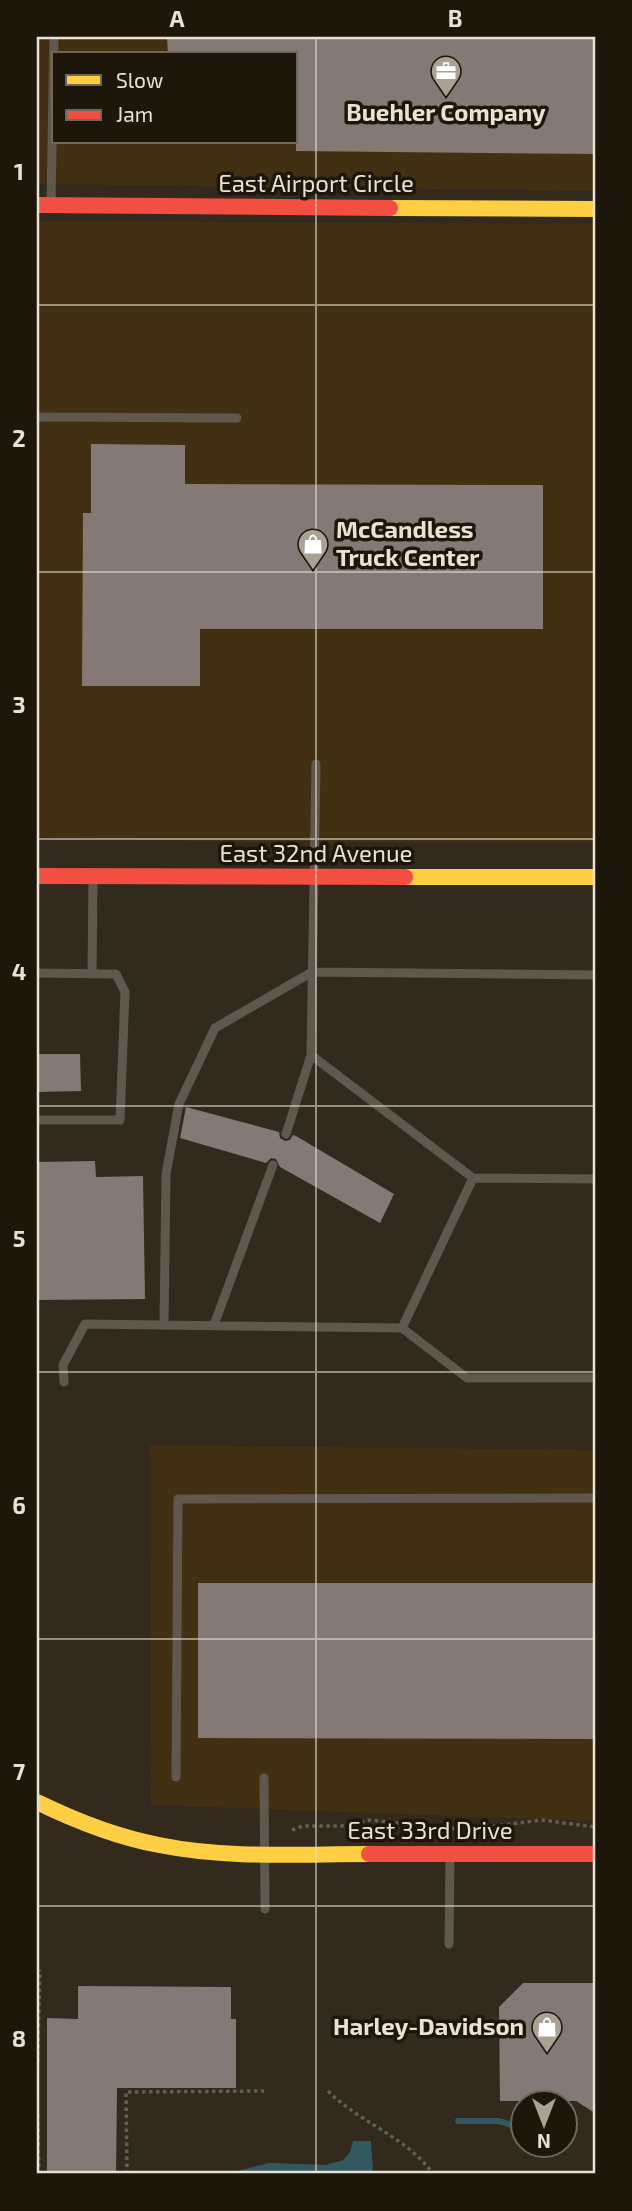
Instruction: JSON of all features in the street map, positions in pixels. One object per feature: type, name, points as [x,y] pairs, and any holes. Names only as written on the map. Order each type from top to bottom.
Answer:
[{"type":"street","name":"East Airport Circle","points":[[44,205],[595,209]]},
{"type":"street","name":"East 32nd Avenue","points":[[37,876],[595,877]]},
{"type":"street","name":"East 33rd Drive","points":[[38,1804],[103,1830],[157,1846],[192,1852],[595,1854]]},
{"type":"lane","points":[[44,205],[52,71]]},
{"type":"lane","points":[[37,416],[237,418]]},
{"type":"lane","points":[[286,1134],[311,1055],[316,764]]},
{"type":"lane","points":[[92,974],[93,876]]},
{"type":"lane","points":[[164,1324],[166,1174],[179,1104],[215,1028],[312,972],[595,975]]},
{"type":"lane","points":[[37,974],[116,974],[125,992],[120,1120],[37,1120]]},
{"type":"lane","points":[[311,1055],[473,1178],[595,1179]]},
{"type":"lane","points":[[214,1325],[273,1165]]},
{"type":"lane","points":[[402,1328],[473,1178]]},
{"type":"lane","points":[[64,1382],[63,1365],[85,1324],[402,1328],[467,1378],[595,1378]]},
{"type":"lane","points":[[176,1777],[177,1499],[595,1498]]},
{"type":"lane","points":[[264,1778],[265,1909]]},
{"type":"lane","points":[[449,1944],[450,1854]]},
{"type":"path","points":[[264,1830],[285,1832],[303,1826],[341,1826],[370,1820],[467,1830],[542,1820],[595,1827]]},
{"type":"path","points":[[39,2174],[37,2086],[40,1970]]},
{"type":"path","points":[[127,2174],[126,2092],[264,2091]]},
{"type":"path","points":[[328,2091],[362,2119],[423,2159],[433,2174]]},
{"type":"shaded area","name":"Buehler Company","points":[[37,37],[595,37],[595,191],[37,184]]},
{"type":"shaded area","points":[[37,221],[595,224],[595,843],[231,842],[37,837]]},
{"type":"shaded area","points":[[150,1445],[595,1450],[595,1821],[151,1805]]},
{"type":"water","points":[[353,2141],[371,2141],[373,2174],[226,2174],[269,2163],[326,2165],[343,2160],[350,2152]]},
{"type":"building","name":"Buehler Company","points":[[167,37],[595,37],[595,154],[296,151],[298,52],[168,52]]},
{"type":"building","name":"McCandless Truck Center","points":[[91,444],[185,445],[185,484],[543,485],[543,629],[200,629],[200,686],[82,686],[83,513],[91,513]]},
{"type":"building","points":[[37,1054],[80,1054],[81,1091],[37,1092]]},
{"type":"building","points":[[186,1107],[279,1132],[280,1138],[285,1141],[290,1140],[293,1135],[296,1136],[394,1194],[380,1223],[280,1167],[276,1159],[271,1158],[266,1163],[180,1138]]},
{"type":"building","points":[[95,1161],[96,1177],[143,1176],[145,1299],[37,1300],[37,1162]]},
{"type":"building","points":[[198,1583],[595,1583],[595,1739],[198,1738]]},
{"type":"building","name":"Harley-Davidson","points":[[523,1983],[595,1983],[595,2113],[580,2104],[580,2088],[510,2088],[510,2101],[500,2101],[499,2007]]},
{"type":"building","points":[[78,1986],[231,1987],[231,2019],[236,2019],[236,2088],[117,2088],[116,2174],[47,2174],[47,2018],[78,2019]]},
{"type":"waterway","points":[[458,2121],[499,2121],[510,2125]]},
{"type":"traffic: slow","points":[[390,208],[595,209]]},
{"type":"traffic: slow","points":[[405,877],[595,877]]},
{"type":"traffic: slow","points":[[37,1802],[112,1833],[143,1842],[185,1849],[264,1855],[369,1854]]},
{"type":"traffic: jam","points":[[37,205],[390,208]]},
{"type":"traffic: jam","points":[[37,876],[405,877]]},
{"type":"traffic: jam","points":[[369,1854],[595,1854]]},
{"type":"place","name":"Buehler Company","points":[[446,98]]},
{"type":"place","name":"McCandless Truck Center","points":[[313,571]]},
{"type":"place","name":"Harley-Davidson","points":[[547,2054]]}]
